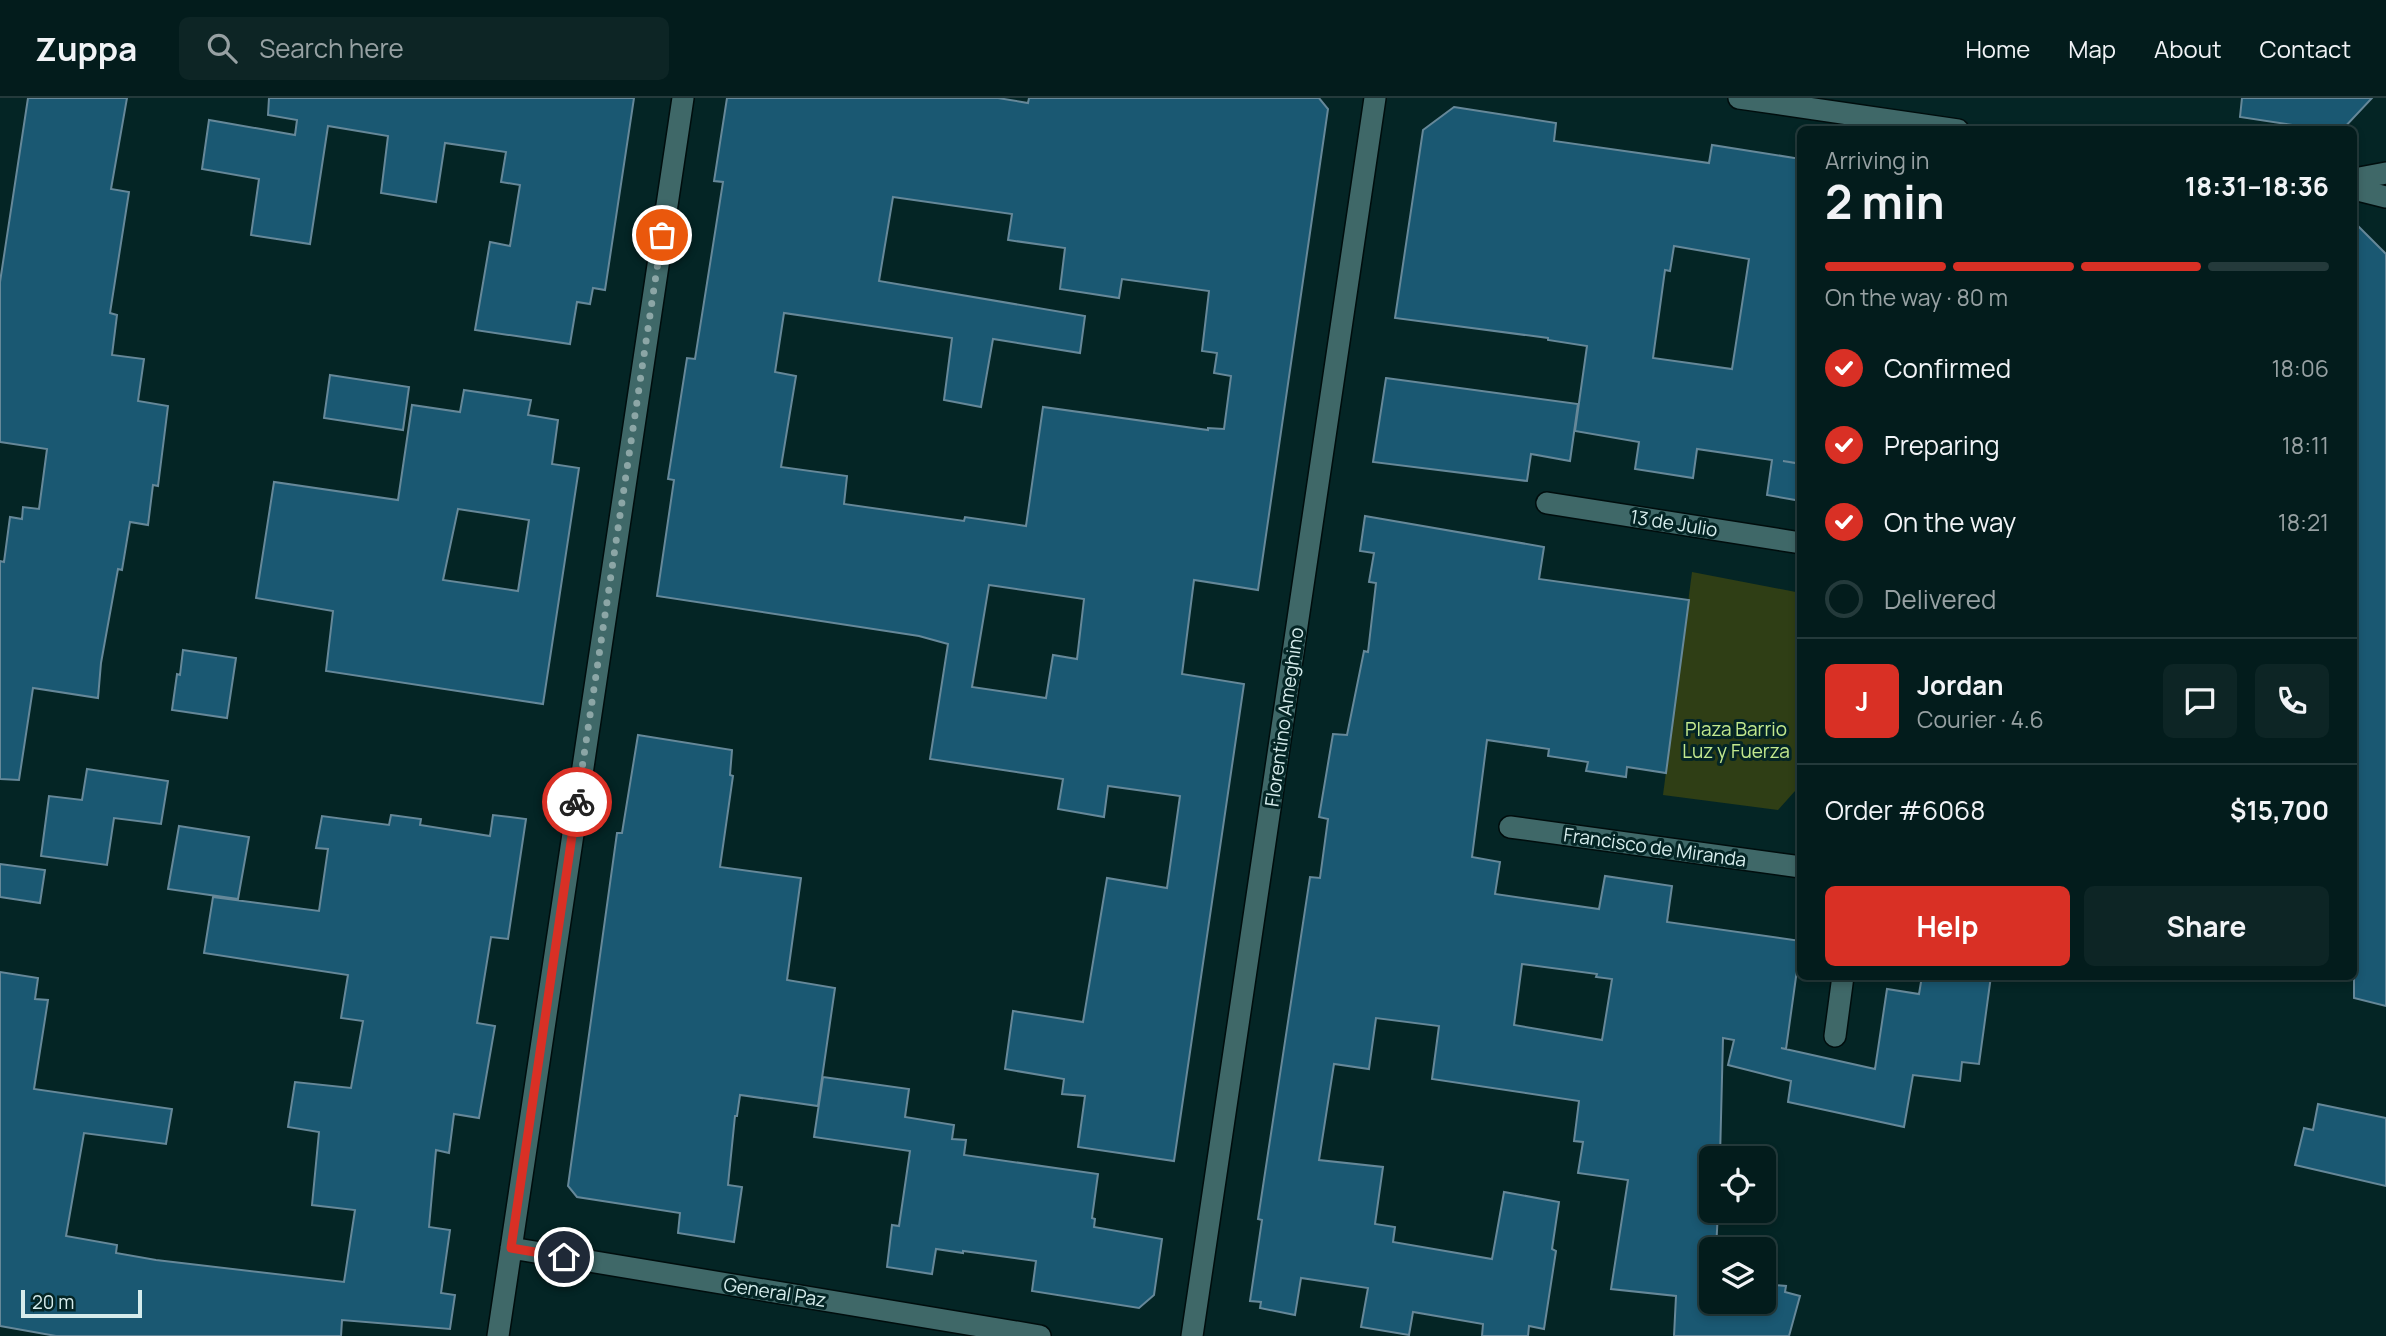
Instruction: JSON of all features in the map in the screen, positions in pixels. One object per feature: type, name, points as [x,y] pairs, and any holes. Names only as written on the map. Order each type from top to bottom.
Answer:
[{"type":"street","points":[[498,1336],[683,98]]},
{"type":"street","name":"Florentino Ameghino","points":[[1192,1336],[1375,98]]},
{"type":"street","points":[[1739,98],[1931,126]]},
{"type":"street","points":[[2357,178],[2386,173]]},
{"type":"street","points":[[2357,190],[2386,197]]},
{"type":"street","name":"13 de Julio","points":[[1547,503],[1797,541]]},
{"type":"street","name":"Francisco de Miranda","points":[[1510,827],[1797,866]]},
{"type":"street","points":[[1835,1035],[1842,980]]},
{"type":"street","name":"General Paz","points":[[511,1248],[1040,1336]]},
{"type":"green space","name":"Plaza Barrio Luz y Fuerza","points":[[1692,572],[1797,592],[1795,791],[1778,810],[1663,795]]},
{"type":"building","points":[[28,98],[127,98],[111,189],[129,192],[110,313],[117,315],[112,355],[144,359],[138,401],[168,406],[158,486],[153,485],[148,525],[130,522],[122,570],[118,569],[101,663],[98,698],[33,688],[19,780],[0,779],[0,561],[4,562],[10,517],[22,519],[23,507],[39,509],[47,449],[0,442],[0,282]]},
{"type":"building","points":[[269,98],[634,98],[605,290],[593,288],[590,304],[577,302],[570,344],[475,330],[490,242],[510,246],[520,185],[501,182],[506,152],[445,143],[436,202],[381,193],[388,136],[328,126],[310,244],[251,235],[259,179],[202,169],[209,120],[295,135],[297,120],[268,115]]},
{"type":"building","points":[[727,98],[998,98],[1028,103],[1029,98],[1319,98],[1328,109],[1258,590],[1194,580],[1182,674],[1244,684],[1174,1161],[1078,1147],[1085,1096],[1062,1094],[1064,1079],[1005,1069],[1013,1011],[1083,1022],[1107,878],[1167,888],[1180,796],[1108,786],[1104,817],[1058,809],[1063,779],[930,759],[948,644],[919,636],[657,596],[674,480],[668,479],[687,358],[695,359],[723,182],[714,181]],"holes":[[[893,197],[1012,214],[1008,240],[1065,248],[1060,289],[1119,298],[1122,279],[1209,291],[1202,351],[1217,353],[1214,373],[1231,376],[1224,429],[1208,430],[1043,407],[1026,526],[965,517],[964,521],[844,504],[847,476],[781,467],[796,376],[775,372],[784,313],[952,338],[944,400],[981,407],[993,339],[1080,353],[1085,316],[879,281]],[[989,585],[1084,599],[1077,659],[1053,655],[1046,698],[972,687]]]},
{"type":"building","points":[[2242,98],[2372,98],[2346,126],[2299,126],[2240,117]]},
{"type":"building","points":[[1454,107],[1556,123],[1554,141],[1709,163],[1712,145],[1797,158],[1797,456],[1796,463],[1783,461],[1797,463],[1797,500],[1767,495],[1772,460],[1697,449],[1693,478],[1635,469],[1639,442],[1575,431],[1587,346],[1548,338],[1395,318],[1423,130]],"holes":[[[1674,246],[1749,259],[1732,369],[1653,358],[1665,270],[1670,271]]]},
{"type":"building","points":[[2357,225],[2386,254],[2386,1006],[2354,998],[2354,980],[2357,980]]},
{"type":"building","points":[[330,375],[409,387],[403,430],[324,418]]},
{"type":"building","points":[[1386,378],[1578,404],[1570,461],[1531,454],[1527,481],[1373,462]]},
{"type":"building","points":[[464,390],[531,400],[528,415],[558,420],[552,464],[579,468],[543,704],[326,671],[333,611],[256,598],[274,482],[398,500],[412,405],[460,412]],"holes":[[[458,509],[529,520],[518,591],[443,580]]]},
{"type":"building","points":[[1365,516],[1544,547],[1539,579],[1689,600],[1666,773],[1627,767],[1626,777],[1586,771],[1588,762],[1548,756],[1549,749],[1487,740],[1472,857],[1500,862],[1495,894],[1599,909],[1605,876],[1672,886],[1667,922],[1797,940],[1797,970],[1786,1049],[1781,1048],[1875,1069],[1887,989],[1919,994],[1921,980],[1990,980],[1979,1064],[1962,1062],[1960,1081],[1913,1075],[1904,1127],[1788,1102],[1791,1081],[1728,1065],[1734,1040],[1723,1038],[1720,1146],[1699,1146],[1699,1223],[1717,1223],[1717,1237],[1699,1237],[1699,1314],[1776,1314],[1776,1285],[1786,1286],[1785,1292],[1800,1296],[1789,1336],[1674,1336],[1676,1296],[1611,1289],[1628,1180],[1578,1173],[1583,1142],[1574,1141],[1579,1101],[1432,1079],[1439,1026],[1376,1018],[1369,1069],[1334,1064],[1319,1160],[1383,1167],[1375,1224],[1395,1227],[1393,1242],[1492,1259],[1504,1192],[1559,1202],[1552,1249],[1556,1251],[1544,1329],[1529,1326],[1528,1336],[1482,1336],[1483,1324],[1413,1312],[1409,1335],[1361,1327],[1368,1288],[1301,1278],[1295,1315],[1260,1308],[1261,1302],[1250,1301],[1262,1220],[1258,1219],[1310,877],[1320,878],[1328,819],[1319,817],[1333,734],[1347,735],[1364,651],[1368,652],[1376,583],[1369,582],[1374,553],[1360,551]],"holes":[[[1522,964],[1597,974],[1596,977],[1612,979],[1602,1040],[1514,1025]]]},
{"type":"building","points":[[183,650],[236,658],[227,718],[172,710]]},
{"type":"building","points":[[638,735],[732,750],[730,775],[733,776],[720,867],[801,878],[787,980],[835,988],[818,1106],[740,1095],[735,1116],[728,1185],[742,1187],[734,1242],[678,1233],[680,1213],[577,1197],[568,1186],[617,833],[622,833]]},
{"type":"building","points":[[87,769],[168,781],[161,824],[114,818],[107,865],[41,856],[49,796],[82,800]]},
{"type":"building","points":[[391,815],[421,819],[420,825],[490,836],[493,815],[526,819],[508,939],[491,937],[477,1023],[495,1026],[479,1118],[454,1114],[449,1153],[436,1150],[429,1227],[450,1230],[441,1293],[455,1295],[450,1329],[342,1320],[341,1336],[56,1336],[0,1326],[0,972],[38,978],[35,999],[48,1000],[34,1089],[172,1109],[166,1144],[84,1133],[66,1236],[117,1245],[116,1253],[156,1260],[344,1282],[355,1210],[312,1205],[319,1132],[288,1127],[295,1082],[351,1088],[363,1021],[341,1018],[348,975],[204,953],[213,897],[319,911],[328,849],[316,848],[322,816],[389,825]]},
{"type":"building","points":[[179,826],[249,837],[238,899],[168,889]]},
{"type":"building","points":[[0,864],[45,870],[40,903],[0,897]]},
{"type":"building","points":[[823,1077],[909,1089],[905,1117],[954,1125],[952,1139],[966,1140],[964,1155],[1098,1174],[1092,1218],[1095,1219],[1094,1227],[1162,1239],[1154,1295],[1139,1308],[1032,1291],[1036,1261],[963,1251],[936,1249],[932,1274],[887,1267],[892,1225],[899,1226],[910,1151],[814,1137]]},
{"type":"building","points":[[2318,1104],[2386,1118],[2386,1186],[2295,1165],[2304,1128],[2313,1130]]},
{"type":"way so far","points":[[577,802],[662,235]]},
{"type":"route","points":[[564,1257],[511,1248],[577,802]]}]
